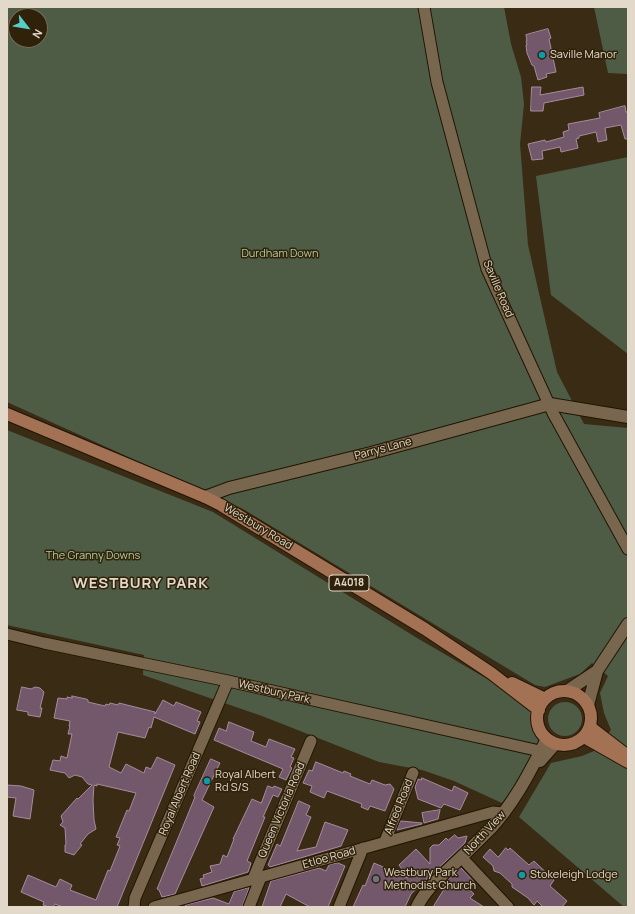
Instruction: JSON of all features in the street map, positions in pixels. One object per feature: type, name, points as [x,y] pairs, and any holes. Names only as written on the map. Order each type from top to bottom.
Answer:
[{"type":"main road","name":"Parrys Lane","points":[[205,497],[229,488],[371,453],[538,408],[552,408],[628,417]]},
{"type":"main road","name":"Westbury Road","points":[[7,414],[221,505],[418,625],[491,673],[542,704]]},
{"type":"main road","points":[[221,505],[229,488]]},
{"type":"main road","points":[[588,705],[597,671],[628,624]]},
{"type":"main road","points":[[567,691],[579,696],[588,705],[591,716],[587,732],[578,742],[570,745],[563,745],[551,742],[541,733],[537,717],[542,704],[552,694],[567,691],[597,671]]},
{"type":"main road","points":[[587,732],[628,756]]},
{"type":"main road","points":[[587,732],[628,762]]},
{"type":"main road","name":"North View","points":[[531,772],[540,752],[551,742]]},
{"type":"main road","name":"North View","points":[[417,907],[421,898],[433,884],[504,813],[551,742]]},
{"type":"street","name":"Saville Road","points":[[424,7],[437,82],[447,126],[487,269],[552,408],[628,549]]},
{"type":"street","name":"Westbury Park","points":[[7,634],[228,681],[540,752]]},
{"type":"street","name":"Royal Albert Road","points":[[134,907],[135,898],[228,681]]},
{"type":"street","name":"Queen Victoria Road","points":[[249,907],[257,878],[311,741]]},
{"type":"street","name":"Alfred Road","points":[[385,841],[413,773]]},
{"type":"street","name":"Etloe Road","points":[[154,907],[385,841],[493,812],[504,813]]},
{"type":"street","points":[[339,907],[363,848]]},
{"type":"street","points":[[461,857],[508,907]]},
{"type":"green space","name":"Durdham Down","points":[[7,7],[504,7],[511,44],[521,77],[524,104],[520,144],[528,245],[557,372],[584,424],[628,428],[628,907],[624,907],[519,817],[551,763],[582,756],[594,751],[611,730],[604,713],[600,693],[608,676],[592,663],[580,674],[545,687],[535,685],[243,509],[7,402]]},
{"type":"green space","points":[[594,7],[628,7],[628,74],[608,73]]},
{"type":"green space","points":[[628,157],[628,354],[551,295],[536,176]]},
{"type":"green space","name":"The Granny Downs","points":[[7,430],[213,512],[417,638],[532,705],[543,748],[502,803],[454,781],[422,770],[379,762],[262,716],[143,675],[144,655],[7,625]]},
{"type":"green space","points":[[562,702],[568,702],[577,707],[581,713],[581,725],[577,731],[568,736],[562,736],[553,731],[548,722],[548,716],[553,707]]},
{"type":"building","name":"Saville Manor","points":[[548,29],[551,38],[549,39],[556,72],[546,74],[547,77],[538,80],[534,66],[532,65],[527,53],[526,35]]},
{"type":"building","points":[[532,87],[541,87],[540,95],[583,87],[584,95],[544,103],[543,111],[531,111]]},
{"type":"building","points":[[625,106],[626,112],[628,112],[628,139],[625,139],[621,125],[605,128],[607,140],[598,142],[596,132],[579,136],[579,138],[576,139],[578,148],[561,152],[560,147],[542,151],[543,159],[532,160],[528,144],[545,140],[546,142],[564,137],[563,132],[569,130],[568,124],[600,118],[599,113]]},
{"type":"building","points":[[22,687],[31,689],[35,687],[40,688],[44,692],[40,708],[42,708],[40,717],[28,715],[28,712],[17,710]]},
{"type":"building","points":[[72,696],[105,706],[106,704],[109,705],[110,703],[118,705],[119,703],[155,712],[155,714],[163,700],[174,706],[176,702],[201,712],[197,721],[200,722],[195,734],[154,717],[151,728],[149,727],[145,738],[118,732],[109,767],[121,773],[126,764],[144,773],[146,767],[151,769],[157,757],[175,765],[117,907],[63,907],[55,904],[53,907],[49,907],[43,905],[44,902],[21,892],[28,875],[56,887],[60,879],[72,885],[70,890],[96,900],[108,870],[110,871],[120,846],[117,845],[120,838],[116,837],[136,793],[97,784],[97,786],[94,785],[93,800],[96,829],[88,834],[74,855],[65,852],[65,828],[60,825],[63,822],[61,816],[77,798],[78,799],[92,785],[88,784],[82,777],[75,775],[69,778],[65,773],[50,770],[53,760],[60,761],[61,756],[67,758],[72,734],[68,734],[70,721],[54,718],[58,698],[67,699],[67,697],[72,698]]},
{"type":"building","points":[[229,722],[254,732],[251,741],[266,747],[269,739],[295,749],[291,757],[294,758],[290,767],[292,768],[286,780],[279,777],[283,769],[214,740],[219,728],[226,731]]},
{"type":"building","points":[[211,759],[220,763],[202,800],[214,807],[175,894],[162,897],[157,889],[195,797],[194,796]]},
{"type":"building","points":[[316,762],[343,773],[344,771],[351,774],[350,776],[370,784],[372,780],[385,785],[390,784],[394,789],[385,811],[370,806],[368,810],[361,807],[362,804],[327,791],[324,798],[310,792],[312,786],[303,783],[309,770],[312,771]]},
{"type":"building","points":[[422,778],[452,791],[454,786],[468,793],[460,810],[444,804],[441,808],[418,799],[415,787],[418,779],[421,780]]},
{"type":"building","points":[[7,785],[21,786],[34,790],[30,819],[13,816],[16,798],[7,797]]},
{"type":"building","points":[[268,786],[273,788],[274,786],[282,789],[278,797],[273,795],[263,817],[265,817],[247,861],[251,863],[248,872],[202,886],[200,879],[204,878],[203,875],[212,872],[210,866],[220,864],[223,855],[227,857],[233,839],[252,799],[261,803]]},
{"type":"building","points":[[299,801],[310,806],[306,815],[311,817],[297,851],[316,847],[325,822],[348,830],[341,846],[270,867],[268,865],[277,844],[280,846]]},
{"type":"building","points":[[440,810],[438,819],[424,823],[422,813]]},
{"type":"building","points":[[401,821],[422,823],[422,824],[397,830]]},
{"type":"building","points":[[455,835],[458,838],[467,836],[465,843],[411,894],[405,907],[353,907],[363,885],[365,886],[374,863],[408,878],[399,865],[416,849],[430,864],[430,848],[433,845],[439,845],[446,838],[448,840]]},
{"type":"building","points":[[506,848],[508,850],[510,848],[529,865],[534,861],[554,880],[550,886],[567,901],[562,907],[543,907],[537,901],[534,905],[528,898],[512,887],[512,884],[500,873],[494,871],[493,866],[483,857],[490,849],[498,857]]},
{"type":"building","points":[[338,863],[345,866],[328,907],[310,907],[286,894],[280,907],[262,907],[271,881],[319,868],[326,871],[329,865]]},
{"type":"building","points":[[461,868],[475,883],[469,889],[474,894],[470,898],[484,907],[433,907],[446,886],[443,885]]},
{"type":"building","points":[[249,888],[242,907],[186,907],[185,905],[213,898],[229,904],[234,892]]},
{"type":"place","name":"Saville Manor","points":[[542,55]]},
{"type":"place","name":"Royal Albert Rd S/S","points":[[207,781]]},
{"type":"place","name":"Stokeleigh Lodge","points":[[522,875]]},
{"type":"place","name":"Westbury Park Methodist Church","points":[[376,879]]},
{"type":"district","name":"WESTBURY PARK","points":[[141,584]]}]
